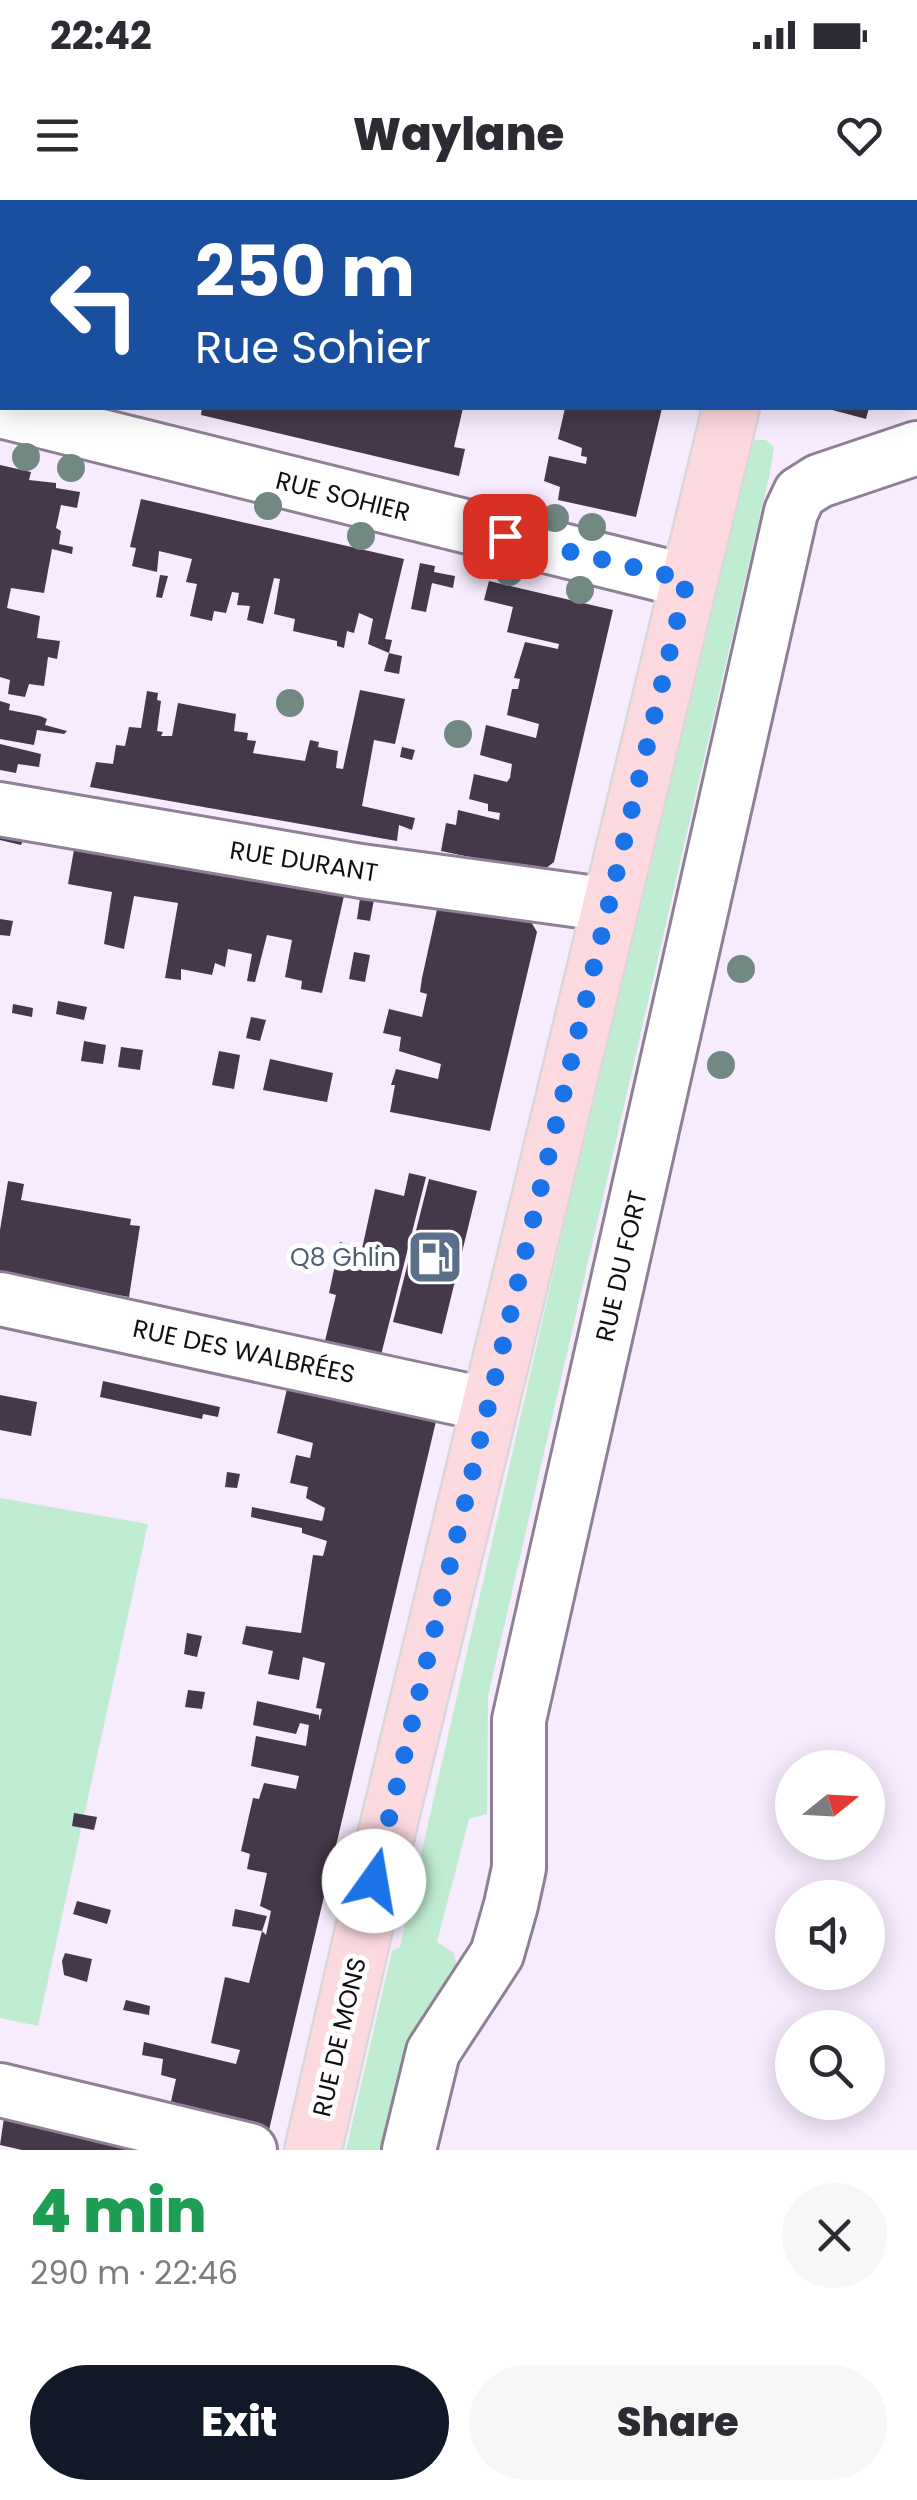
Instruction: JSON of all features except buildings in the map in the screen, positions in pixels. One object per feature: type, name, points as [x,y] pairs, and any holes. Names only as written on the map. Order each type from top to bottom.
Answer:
[{"type":"main road","name":"RUE DE MONS","points":[[314,2150],[489,1404],[730,410]]},
{"type":"street","name":"RUE SOHIER","points":[[0,411],[687,580]]},
{"type":"street","name":"RUE DU FORT","points":[[409,2150],[432,2052],[497,1954],[511,1906],[518,1868],[519,1720],[791,512],[800,494],[819,481],[917,448]]},
{"type":"street","name":"RUE DURANT","points":[[0,809],[361,871],[610,905]]},
{"type":"street","name":"RUE DES WALBRÉES","points":[[0,1299],[489,1404]]},
{"type":"street","points":[[0,2090],[250,2150]]},
{"type":"green space","points":[[753,440],[766,440],[774,447],[769,477],[488,1696],[487,1814],[469,1819],[437,1942],[453,1952],[459,1971],[389,2150],[346,2150],[392,1951],[400,1947],[741,447]]},
{"type":"green space","points":[[0,1498],[148,1524],[38,2026],[0,2018]]},
{"type":"place","name":"Q8 Ghlin","points":[[435,1257]]},
{"type":"route","points":[[374,1881],[687,580],[505,536]]}]
